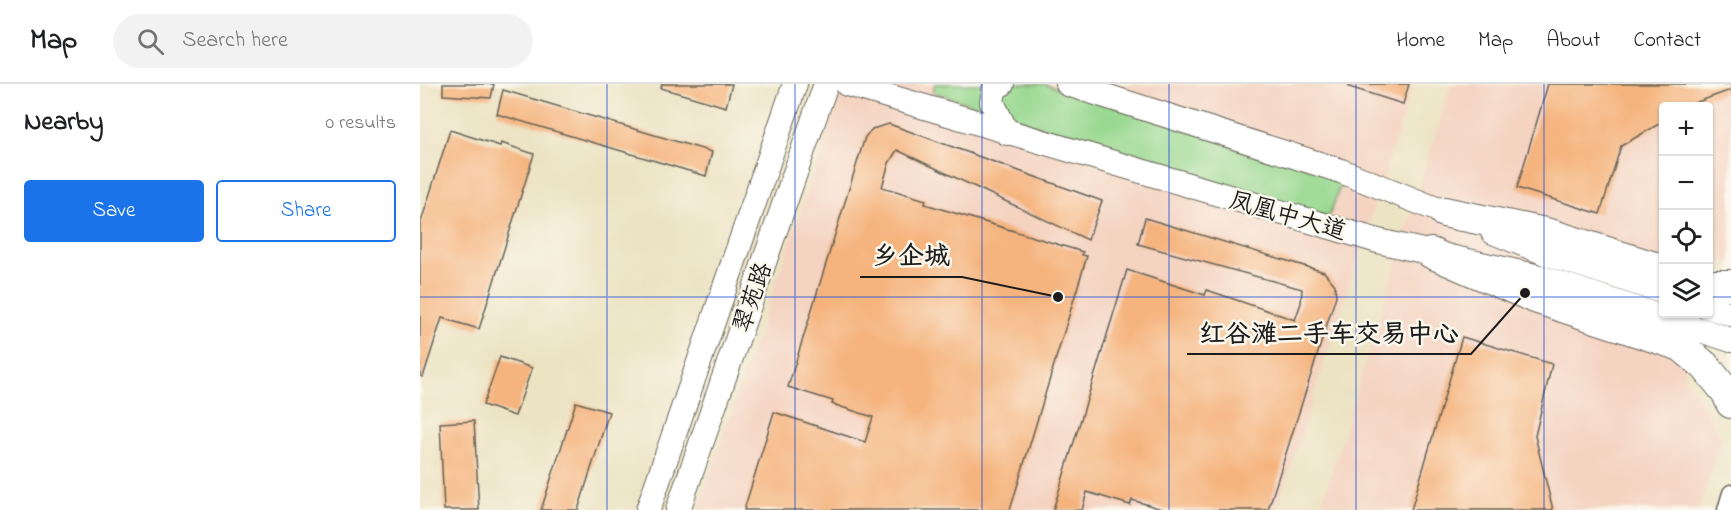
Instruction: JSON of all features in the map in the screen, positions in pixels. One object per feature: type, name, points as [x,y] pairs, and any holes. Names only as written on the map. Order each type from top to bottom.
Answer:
[{"type":"highway","points":[[1444,212],[1550,234],[1659,268]]},
{"type":"highway","points":[[1431,253],[1535,298],[1681,346],[1705,366],[1727,393],[1731,403]]},
{"type":"highway","points":[[1713,285],[1731,285]]},
{"type":"main road","name":"翠苑路","points":[[648,510],[795,84]]},
{"type":"main road","name":"翠苑路","points":[[678,510],[826,84]]},
{"type":"main road","name":"凤凰中大道","points":[[847,84],[1378,241],[1540,277],[1731,340]]},
{"type":"main road","points":[[1002,84],[996,86],[992,102],[1007,133]]},
{"type":"main road","points":[[1068,84],[1341,171],[1548,254],[1659,290]]},
{"type":"main road","points":[[1713,309],[1731,314]]},
{"type":"street","points":[[1726,510],[1731,494]]},
{"type":"shaded area","points":[[844,84],[1413,84],[1277,510],[698,510]]},
{"type":"shaded area","points":[[1451,84],[1731,84],[1731,260],[1713,265],[1713,102],[1659,102],[1659,318],[1698,318],[1684,376],[1722,438],[1698,510],[1320,510]]},
{"type":"green space","points":[[935,84],[1044,84],[1343,178],[1328,219],[933,92]]},
{"type":"building","points":[[443,84],[494,84],[491,98],[443,95]]},
{"type":"building","points":[[662,84],[732,84],[726,107],[661,88]]},
{"type":"building","points":[[1349,84],[1409,84],[1403,104],[1349,87]]},
{"type":"building","points":[[1548,84],[1731,84],[1731,90],[1697,102],[1659,102],[1659,124],[1621,146],[1600,214],[1517,188]]},
{"type":"building","points":[[503,90],[712,152],[706,176],[497,114]]},
{"type":"building","points":[[889,124],[1102,201],[1088,240],[897,150],[889,163],[882,187],[926,200],[925,204],[1083,252],[1082,255],[1087,256],[1010,510],[744,510],[774,412],[865,442],[873,417],[788,387],[865,137],[872,129]]},
{"type":"building","points":[[450,130],[534,154],[479,329],[442,318],[423,377],[420,376],[420,225]]},
{"type":"building","points":[[1145,218],[1324,272],[1335,285],[1336,296],[1268,510],[1165,510],[1132,500],[1130,505],[1087,492],[1082,510],[1053,510],[1127,270],[1205,295],[1207,290],[1295,320],[1301,303],[1302,289],[1138,244]]},
{"type":"building","points":[[1462,337],[1552,364],[1535,436],[1553,510],[1411,510]]},
{"type":"building","points":[[500,357],[532,368],[515,416],[483,405]]},
{"type":"building","points":[[576,402],[609,412],[578,510],[541,510]]},
{"type":"building","points":[[474,421],[479,510],[444,510],[440,423]]},
{"type":"place","name":"红谷滩二手车交易中心","points":[[1525,293]]},
{"type":"place","name":"乡企城","points":[[1058,297]]}]
